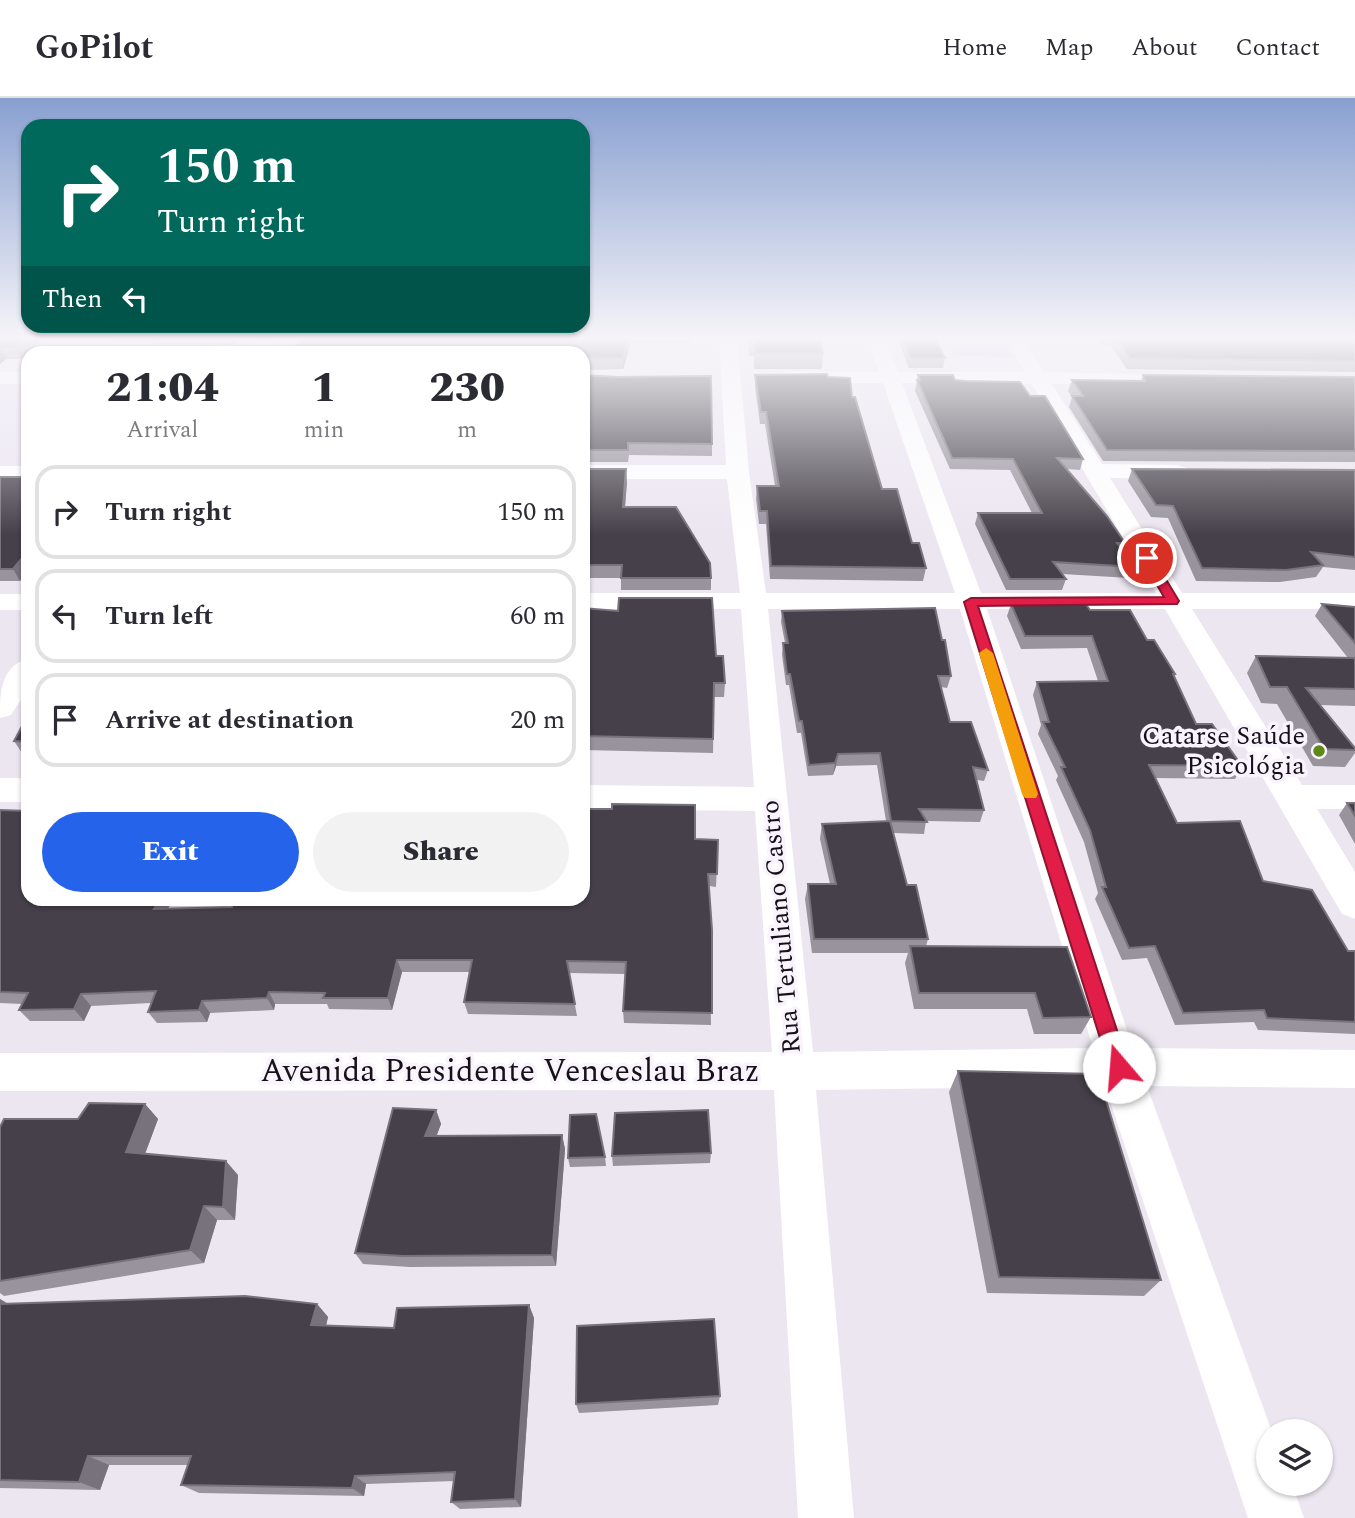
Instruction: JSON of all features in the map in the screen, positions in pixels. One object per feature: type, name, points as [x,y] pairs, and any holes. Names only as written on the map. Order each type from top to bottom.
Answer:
[{"type":"street","name":"Rua Tertuliano Castro","points":[[739,403],[738,472],[754,601],[794,1071],[826,1518]]},
{"type":"street","points":[[899,403],[971,602],[1119,1067],[1276,1518]]},
{"type":"street","points":[[1055,403],[1355,904]]},
{"type":"street","points":[[1096,471],[1205,472]]},
{"type":"street","points":[[590,472],[738,472]]},
{"type":"street","points":[[0,473],[21,473]]},
{"type":"street","points":[[590,601],[1355,601]]},
{"type":"street","points":[[0,602],[21,602]]},
{"type":"street","points":[[0,708],[21,678]]},
{"type":"street","points":[[0,790],[21,790]]},
{"type":"street","points":[[590,797],[770,799]]},
{"type":"street","points":[[1293,797],[1355,797]]},
{"type":"street","name":"Avenida Presidente Venceslau Braz","points":[[0,1072],[794,1071],[1119,1067],[1355,1069]]},
{"type":"building","points":[[590,403],[711,403],[712,444],[628,443],[628,450],[590,450]]},
{"type":"building","points":[[760,403],[857,403],[882,489],[897,489],[912,543],[919,543],[926,568],[771,566],[767,511],[760,511],[757,486],[779,486],[766,412],[761,412]]},
{"type":"building","points":[[927,403],[1049,403],[1083,459],[1057,458],[1107,516],[1125,543],[1117,543],[1135,567],[1053,562],[1066,579],[1010,579],[978,513],[1042,513],[1013,459],[952,458]]},
{"type":"building","points":[[1077,403],[1355,403],[1355,451],[1107,450]]},
{"type":"building","points":[[590,469],[626,469],[623,507],[676,507],[710,563],[711,578],[621,578],[622,565],[590,565]]},
{"type":"building","points":[[1132,469],[1355,470],[1355,557],[1311,552],[1323,565],[1286,570],[1202,568],[1173,506],[1156,505]]},
{"type":"building","points":[[0,477],[21,477],[21,559],[13,569],[0,569]]},
{"type":"building","points":[[619,598],[712,598],[716,656],[723,656],[725,683],[714,683],[713,739],[590,736],[590,609],[618,611]]},
{"type":"building","points":[[1021,599],[1082,599],[1090,610],[1130,610],[1147,640],[1154,640],[1175,674],[1196,724],[1212,724],[1242,766],[1149,765],[1177,823],[1240,821],[1263,881],[1312,890],[1348,951],[1355,951],[1355,1022],[1267,1018],[1264,1010],[1183,1013],[1155,946],[1129,948],[1102,887],[1106,887],[1090,830],[1061,767],[1065,767],[1043,722],[1049,722],[1037,682],[1108,681],[1092,636],[1025,636],[1011,604],[1023,604]]},
{"type":"building","points":[[1322,604],[1355,607],[1355,643]]},
{"type":"building","points":[[935,608],[942,640],[945,640],[951,676],[938,676],[950,722],[971,722],[988,770],[973,767],[984,810],[919,809],[927,822],[891,821],[880,753],[838,754],[835,763],[809,765],[802,721],[799,721],[790,674],[787,674],[783,643],[788,643],[782,611]]},
{"type":"building","points":[[1256,656],[1354,658],[1355,689],[1306,688],[1355,750],[1324,749],[1287,687],[1270,687]]},
{"type":"building","points":[[21,728],[21,742],[14,741]]},
{"type":"building","points":[[1347,803],[1355,803],[1355,816]]},
{"type":"building","points":[[612,804],[695,805],[695,839],[718,840],[717,874],[708,874],[712,930],[712,1013],[623,1011],[626,962],[567,961],[575,1004],[464,1002],[472,960],[397,960],[388,998],[323,998],[325,993],[269,992],[267,998],[202,1001],[199,1010],[148,1012],[156,991],[81,994],[74,1009],[19,1010],[28,993],[0,992],[0,810],[21,811],[21,906],[156,906],[154,909],[232,906],[590,906],[590,809],[612,809]]},
{"type":"building","points":[[890,821],[907,885],[916,885],[928,939],[814,939],[808,884],[836,884],[822,824]]},
{"type":"building","points":[[910,946],[1067,947],[1091,1017],[1043,1018],[1035,993],[919,993]]},
{"type":"building","points":[[958,1071],[1098,1074],[1161,1280],[999,1277]]},
{"type":"building","points":[[89,1103],[145,1104],[126,1152],[226,1161],[223,1207],[204,1206],[190,1250],[0,1281],[0,1127],[4,1119],[78,1119]]},
{"type":"building","points":[[393,1108],[436,1110],[425,1136],[562,1135],[552,1255],[403,1256],[355,1253]]},
{"type":"building","points":[[708,1110],[711,1153],[612,1156],[615,1113]]},
{"type":"building","points":[[596,1114],[605,1157],[568,1158],[570,1115]]},
{"type":"building","points":[[245,1296],[317,1304],[311,1325],[394,1328],[397,1308],[529,1305],[515,1499],[451,1502],[455,1472],[355,1476],[352,1488],[181,1485],[191,1456],[88,1456],[79,1482],[0,1480],[0,1304]]},
{"type":"building","points":[[714,1319],[720,1396],[576,1404],[577,1326]]},
{"type":"slow traffic","points":[[986,653],[1030,794]]},
{"type":"place","name":"Catarse Saúde Psicológia","points":[[1319,751]]},
{"type":"route","points":[[1119,1067],[971,602],[1172,601],[1147,558]]}]
